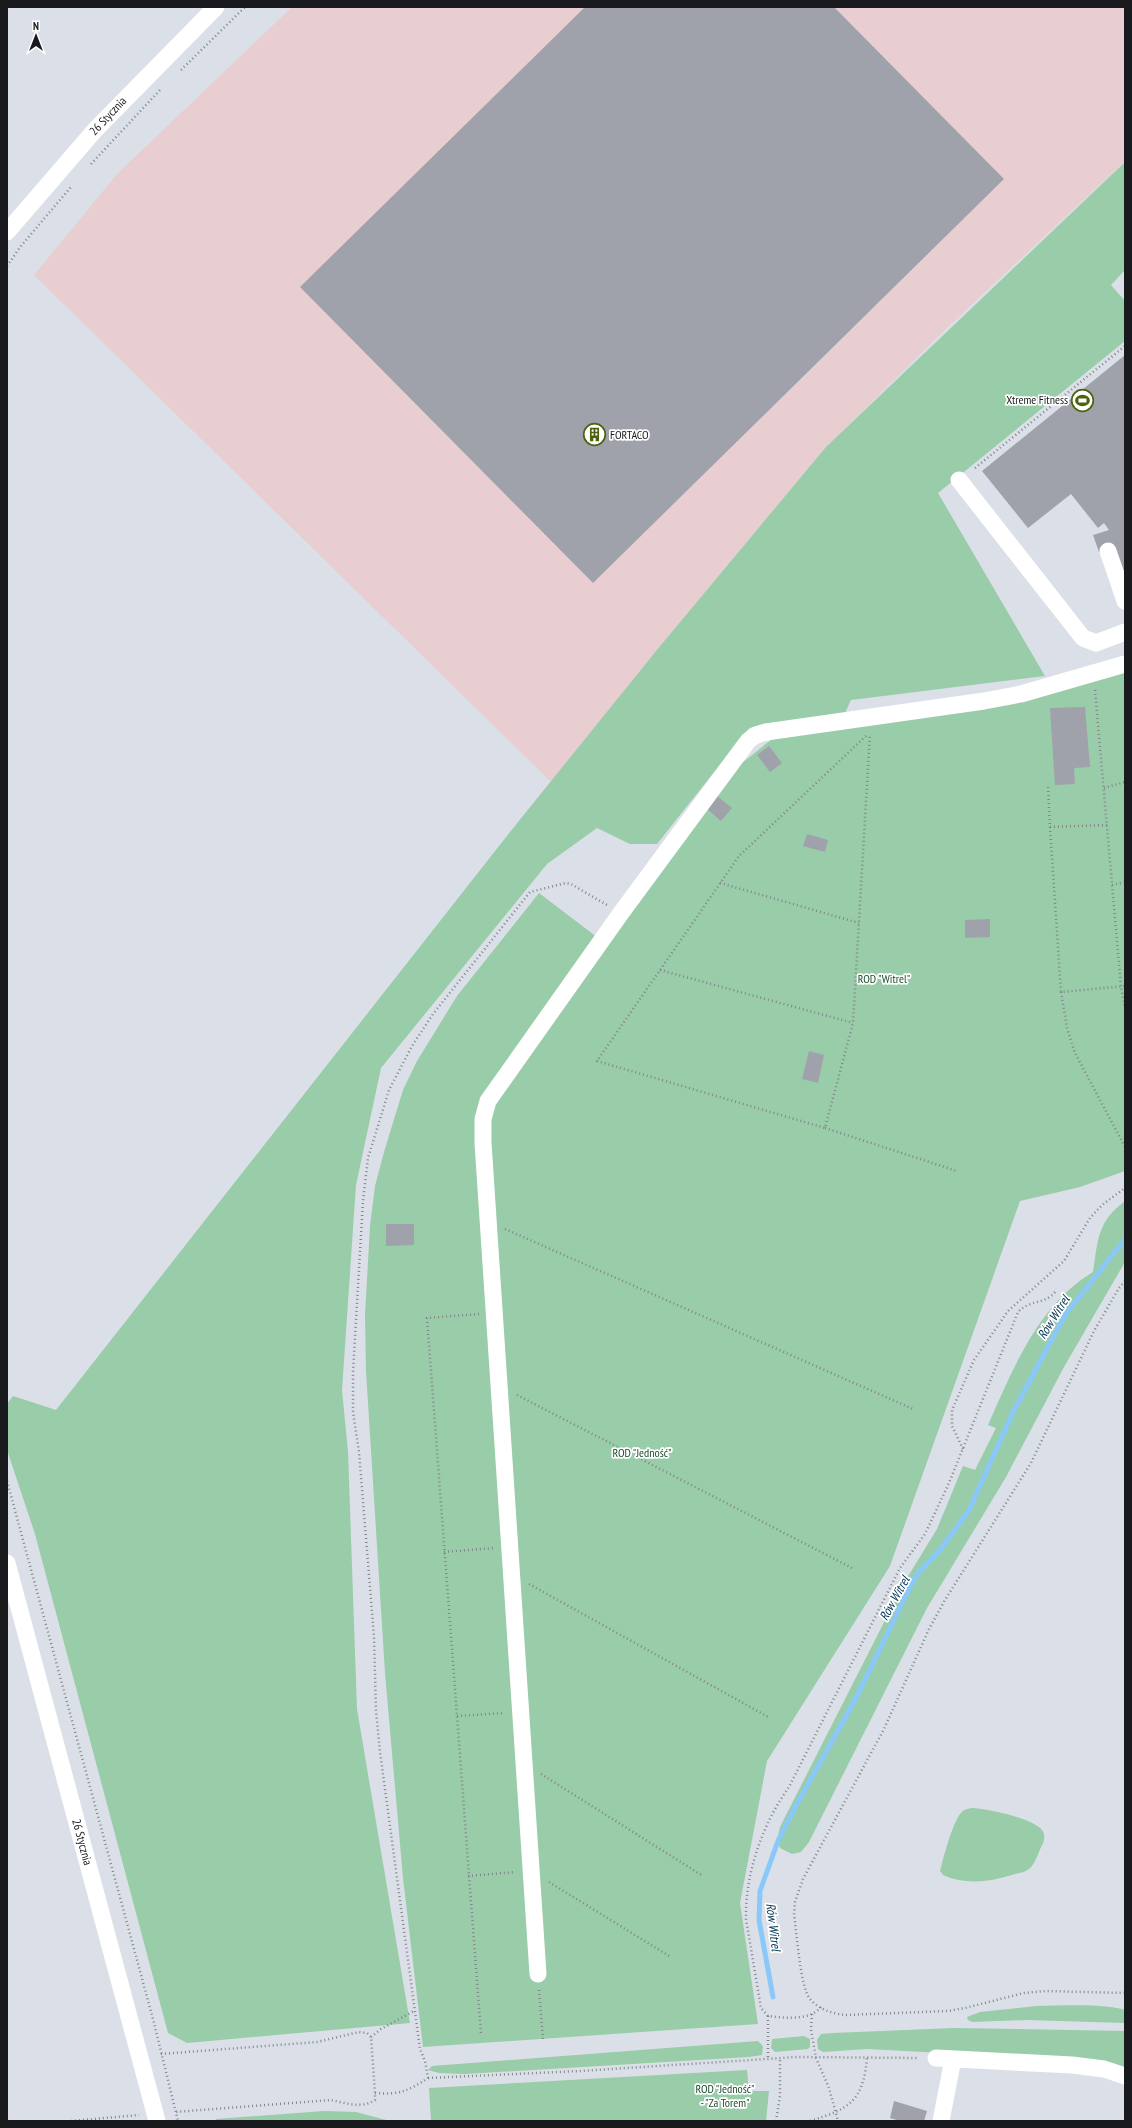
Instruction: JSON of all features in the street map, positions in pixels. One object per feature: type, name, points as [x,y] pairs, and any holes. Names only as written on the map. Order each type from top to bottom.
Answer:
[{"type":"street","name":"26 Stycznia","points":[[7,232],[94,130],[216,7]]},
{"type":"street","points":[[959,480],[1083,638],[1096,643],[1125,632]]},
{"type":"street","points":[[1108,551],[1125,601]]},
{"type":"street","points":[[538,1974],[482,1143],[483,1119],[488,1101],[621,913],[748,741],[756,735],[766,732],[870,725],[1021,694],[1125,664]]},
{"type":"street","name":"26 Stycznia","points":[[7,1563],[156,2118]]},
{"type":"street","points":[[943,2120],[945,2059],[1072,2065],[1104,2069],[1125,2076]]},
{"type":"path","points":[[176,75],[245,7]]},
{"type":"path","points":[[88,166],[165,86]]},
{"type":"path","points":[[7,266],[21,246],[74,183]]},
{"type":"path","points":[[975,468],[1125,346]]},
{"type":"path","points":[[1094,673],[1121,987],[1125,1008]]},
{"type":"path","points":[[870,725],[740,856],[597,1061],[825,1128],[957,1171]]},
{"type":"path","points":[[825,1128],[853,1023],[870,725]]},
{"type":"path","points":[[1104,788],[1125,782]]},
{"type":"path","points":[[1048,787],[1061,992],[1067,1028],[1075,1053],[1125,1147]]},
{"type":"path","points":[[1050,827],[1107,825]]},
{"type":"path","points":[[1112,885],[1125,882]]},
{"type":"path","points":[[428,2078],[425,2061],[420,2049],[414,2011],[380,1752],[374,1630],[359,1452],[353,1412],[353,1372],[363,1201],[368,1158],[389,1090],[412,1046],[444,999],[530,892],[566,883],[572,884],[621,913]]},
{"type":"path","points":[[720,883],[859,923]]},
{"type":"path","points":[[660,970],[853,1023]]},
{"type":"path","points":[[1061,992],[1125,986]]},
{"type":"path","points":[[963,1450],[952,1426],[952,1410],[974,1360],[1008,1311],[1064,1261],[1090,1218],[1102,1205],[1125,1188]]},
{"type":"path","points":[[488,1222],[913,1409]]},
{"type":"path","points":[[1125,1281],[1119,1288],[1094,1331],[1031,1463],[928,1629],[884,1729],[803,1879],[795,1902],[796,1930],[806,1992],[811,2000],[833,2013],[846,2015],[948,2010],[965,2008],[1024,1993],[1038,1991],[1125,1993]]},
{"type":"path","points":[[821,2007],[812,2014],[787,2017],[768,2016],[763,2012],[759,2002],[746,1919],[746,1906],[754,1864],[766,1824],[775,1807],[789,1787],[900,1568],[925,1534],[963,1450],[1018,1312],[1029,1304],[1046,1300],[1055,1292]]},
{"type":"path","points":[[481,2034],[427,1318],[494,1313]]},
{"type":"path","points":[[499,1386],[852,1568]]},
{"type":"path","points":[[7,1481],[162,2054],[178,2121]]},
{"type":"path","points":[[444,1552],[510,1547]]},
{"type":"path","points":[[511,1574],[770,1718]]},
{"type":"path","points":[[457,1716],[521,1712]]},
{"type":"path","points":[[524,1764],[704,1876]]},
{"type":"path","points":[[468,1876],[532,1871],[669,1956]]},
{"type":"path","points":[[538,1974],[543,2039]]},
{"type":"path","points":[[371,2037],[380,2028],[414,2011]]},
{"type":"path","points":[[812,2014],[811,2030],[816,2058],[829,2088],[838,2121]]},
{"type":"path","points":[[768,2016],[768,2059]]},
{"type":"path","points":[[71,2121],[156,2118],[175,2112],[331,2100],[354,2104],[368,2104],[375,2100],[371,2037],[367,2033],[360,2032],[317,2042],[162,2054]]},
{"type":"path","points":[[375,2093],[395,2094],[411,2090],[428,2078],[780,2058],[945,2059]]},
{"type":"path","points":[[776,2121],[780,2096],[780,2058]]},
{"type":"path","points":[[810,2121],[835,2112],[852,2101],[860,2092],[866,2075],[867,2058]]},
{"type":"shaded area","points":[[292,7],[1125,7],[1125,161],[950,325],[826,447],[656,651],[551,782],[34,275],[117,174]]},
{"type":"green space","points":[[1125,162],[1125,270],[1111,285],[1125,301],[1125,341],[938,493],[1045,676],[851,700],[845,713],[749,728],[657,844],[630,844],[597,828],[547,864],[381,1068],[356,1185],[342,1390],[348,1452],[357,1709],[410,2023],[187,2043],[168,2033],[35,1534],[7,1450],[7,1404],[13,1396],[56,1410],[510,832],[656,651],[826,447]]},
{"type":"green space","name":"ROD \"Jedność\"","points":[[1125,668],[1125,1171],[1080,1187],[1020,1201],[890,1566],[767,1761],[740,1903],[758,2024],[423,2047],[403,1878],[385,1673],[366,1371],[365,1315],[370,1226],[375,1186],[403,1090],[417,1061],[457,996],[539,893],[606,944],[742,763],[776,736]]},
{"type":"green space","points":[[1125,1201],[1125,1262],[1064,1367],[1006,1477],[927,1608],[809,1842],[801,1852],[792,1854],[780,1848],[777,1840],[780,1827],[904,1583],[937,1529],[963,1466],[975,1470],[996,1428],[988,1425],[1007,1382],[1029,1340],[1042,1320],[1057,1302],[1074,1286],[1093,1272],[1100,1232],[1109,1216]]},
{"type":"green space","points":[[972,1808],[999,1812],[1020,1818],[1042,1830],[1044,1834],[1044,1841],[1035,1862],[1029,1869],[1023,1872],[986,1881],[960,1880],[943,1875],[940,1871],[949,1840],[958,1817],[966,1809]]},
{"type":"green space","points":[[1081,2005],[1115,2008],[1125,2010],[1125,2023],[1028,2020],[972,2022],[968,2020],[967,2017],[980,2012],[1036,2006]]},
{"type":"green space","points":[[954,2028],[1125,2031],[1125,2069],[1077,2060],[867,2049],[823,2052],[818,2049],[817,2040],[821,2034]]},
{"type":"green space","points":[[804,2036],[810,2039],[810,2047],[808,2049],[775,2052],[771,2048],[772,2039]]},
{"type":"green space","points":[[758,2041],[763,2046],[762,2055],[749,2057],[465,2074],[439,2073],[428,2070],[432,2066]]},
{"type":"green space","name":"ROD \"Jedność\" - \"Za Torem\"","points":[[747,2070],[749,2091],[769,2091],[766,2121],[431,2121],[429,2088]]},
{"type":"green space","points":[[324,2111],[356,2112],[390,2121],[215,2121],[216,2119]]},
{"type":"building","name":"FORTACO","points":[[585,7],[834,7],[1004,179],[593,583],[300,287]]},
{"type":"building","points":[[1125,355],[1125,574],[1115,547],[1099,552],[1093,535],[1109,530],[1104,523],[1098,528],[1071,494],[1028,528],[982,471]]},
{"type":"building","points":[[1085,707],[1090,767],[1074,768],[1075,784],[1055,785],[1050,708]]},
{"type":"building","points":[[769,746],[782,763],[770,772],[757,755]]},
{"type":"building","points":[[717,796],[732,808],[721,821],[706,808]]},
{"type":"building","points":[[807,834],[828,840],[825,852],[803,846]]},
{"type":"building","points":[[990,919],[990,937],[965,938],[965,920]]},
{"type":"building","points":[[809,1051],[824,1055],[818,1083],[802,1079]]},
{"type":"building","points":[[386,1224],[414,1224],[414,1245],[386,1246]]},
{"type":"building","points":[[894,2101],[927,2111],[924,2121],[900,2121],[890,2118]]},
{"type":"waterway","name":"Rów Witrel","points":[[773,1997],[759,1920],[760,1891],[778,1841],[856,1698],[918,1573],[940,1550],[969,1510],[1013,1412],[1065,1315],[1125,1239]]},
{"type":"place","name":"Xtreme Fitness","points":[[1083,400]]},
{"type":"place","name":"FORTACO","points":[[595,435]]},
{"type":"park label","name":"ROD \"Witrel\"","points":[[884,979]]}]
